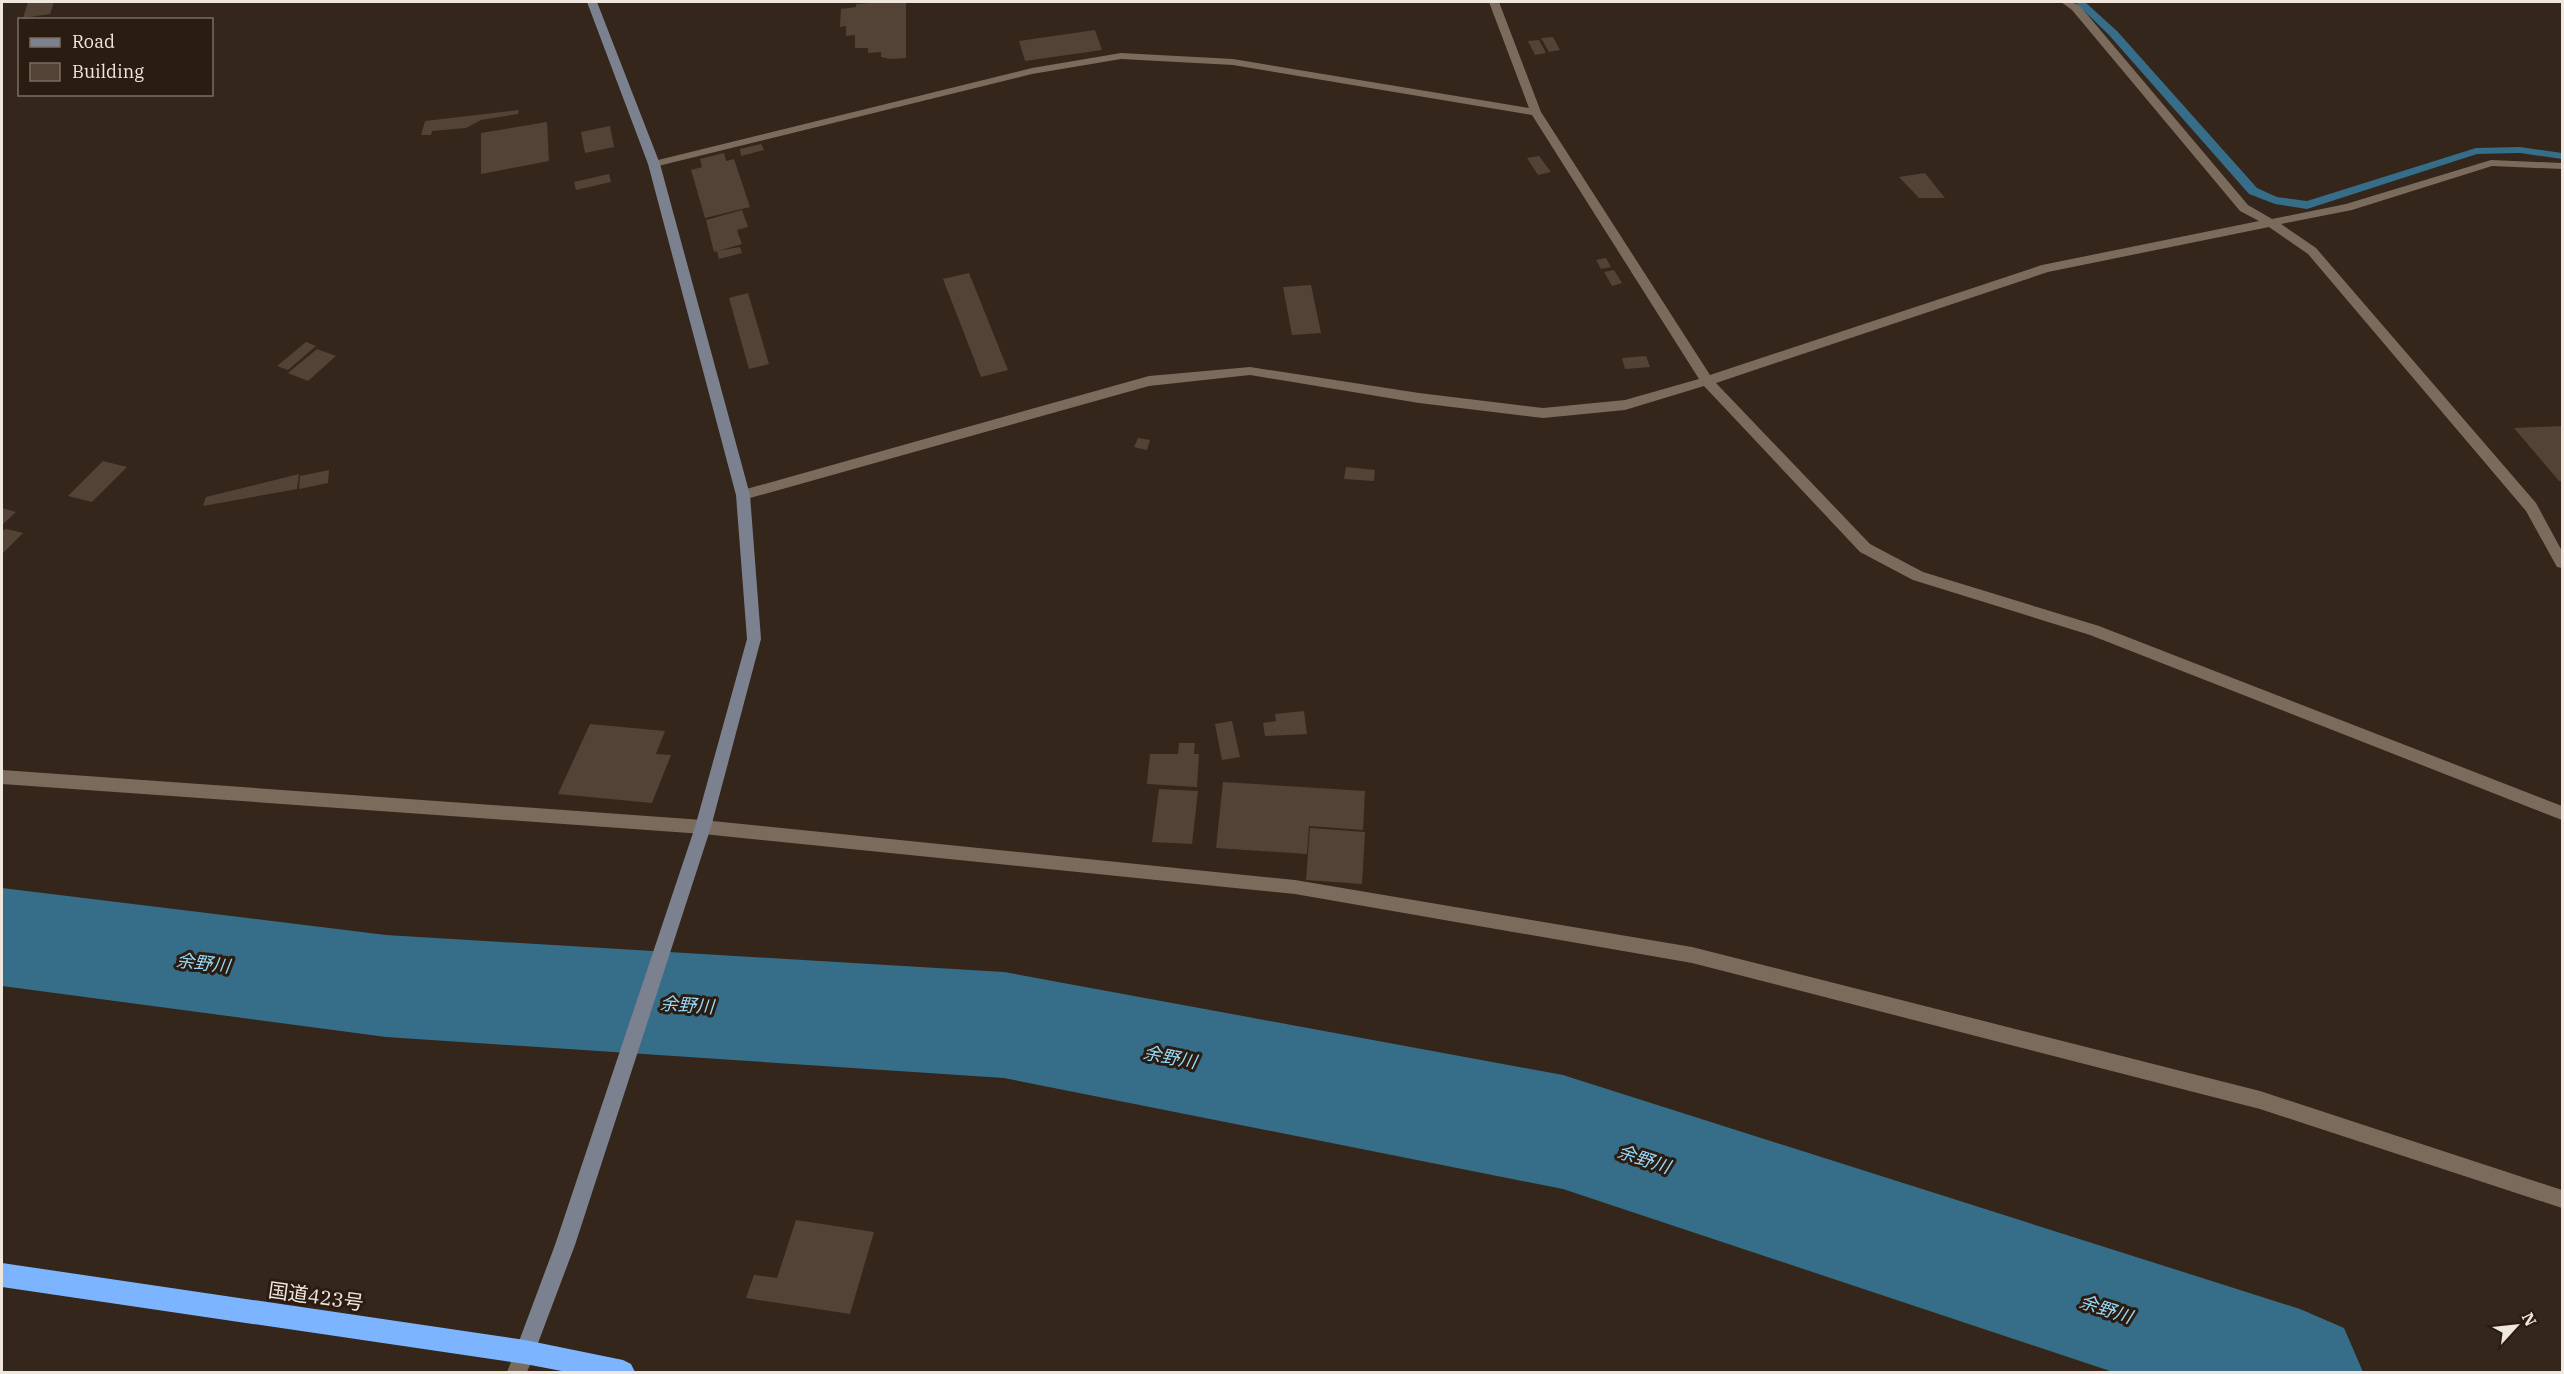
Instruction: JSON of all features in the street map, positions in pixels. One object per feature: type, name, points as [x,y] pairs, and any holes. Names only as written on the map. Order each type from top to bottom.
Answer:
[{"type":"highway","name":"国道423号","points":[[2,1275],[521,1362],[623,1372]]},
{"type":"street","points":[[521,1362],[565,1245],[702,827],[754,639],[743,495],[654,164],[592,2]]},
{"type":"street","points":[[1494,2],[1536,112],[1707,381],[1865,548],[1918,576],[2094,630],[2562,813]]},
{"type":"street","points":[[2066,2],[2076,8],[2244,208],[2273,224],[2312,251],[2516,489],[2530,507],[2562,563]]},
{"type":"street","points":[[654,164],[1032,71],[1120,56],[1233,62],[1536,112]]},
{"type":"street","points":[[743,495],[1149,381],[1250,371],[1419,398],[1543,413],[1625,405],[1707,381],[2046,268],[2273,224],[2348,207],[2491,163],[2562,166]]},
{"type":"street","points":[[2,777],[702,827],[1295,886],[1692,955],[2260,1100],[2562,1199]]},
{"type":"building","points":[[28,2],[54,2],[50,14],[23,18]]},
{"type":"building","points":[[906,2],[906,58],[890,59],[881,57],[881,52],[868,53],[868,48],[855,48],[855,35],[846,36],[846,26],[840,27],[841,9],[856,7],[856,4]]},
{"type":"building","points":[[1095,30],[1102,50],[1025,61],[1019,41]]},
{"type":"building","points":[[1553,37],[1560,50],[1549,52],[1541,38]]},
{"type":"building","points":[[1539,40],[1546,53],[1535,55],[1528,41]]},
{"type":"building","points":[[519,110],[518,114],[481,120],[466,128],[432,131],[431,135],[421,135],[425,121]]},
{"type":"building","points":[[547,122],[549,161],[481,174],[481,133]]},
{"type":"building","points":[[610,126],[614,147],[585,153],[581,132]]},
{"type":"building","points":[[761,144],[764,150],[741,156],[740,149]]},
{"type":"building","points":[[724,153],[726,161],[734,159],[750,207],[705,218],[691,170],[702,167],[700,159]]},
{"type":"building","points":[[1539,156],[1551,172],[1538,175],[1527,158]]},
{"type":"building","points":[[1925,173],[1945,198],[1919,198],[1899,177]]},
{"type":"building","points":[[609,174],[611,182],[576,190],[574,182]]},
{"type":"building","points":[[742,210],[748,227],[737,230],[742,244],[714,252],[706,220]]},
{"type":"building","points":[[740,247],[742,253],[719,259],[717,251]]},
{"type":"building","points":[[1606,258],[1611,267],[1601,269],[1596,260]]},
{"type":"building","points":[[1614,270],[1622,283],[1612,286],[1604,272]]},
{"type":"building","points":[[969,273],[1008,370],[981,377],[943,279]]},
{"type":"building","points":[[1311,285],[1321,333],[1292,335],[1283,287]]},
{"type":"building","points":[[748,293],[769,364],[749,369],[729,298]]},
{"type":"building","points":[[306,342],[316,346],[288,370],[277,366]]},
{"type":"building","points":[[317,349],[336,356],[308,381],[288,373]]},
{"type":"building","points":[[1646,356],[1650,367],[1625,369],[1622,358]]},
{"type":"building","points":[[2562,426],[2562,481],[2559,481],[2514,428]]},
{"type":"building","points":[[1138,438],[1150,440],[1147,450],[1134,447]]},
{"type":"building","points":[[103,461],[127,467],[92,502],[68,496]]},
{"type":"building","points":[[1346,467],[1375,470],[1374,481],[1344,479]]},
{"type":"building","points":[[329,470],[328,483],[299,489],[300,476]]},
{"type":"building","points":[[299,474],[297,489],[203,506],[206,497]]},
{"type":"building","points":[[2,508],[16,512],[2,525]]},
{"type":"building","points":[[2,530],[23,533],[2,554]]},
{"type":"building","points":[[1304,711],[1307,734],[1265,736],[1263,723],[1276,721],[1275,714]]},
{"type":"building","points":[[1232,721],[1240,757],[1222,760],[1215,724]]},
{"type":"building","points":[[590,724],[665,731],[656,754],[671,755],[652,803],[558,794]]},
{"type":"building","points":[[1179,743],[1195,743],[1194,754],[1199,754],[1197,787],[1147,784],[1150,754],[1178,754]]},
{"type":"building","points":[[1223,782],[1365,791],[1363,830],[1309,826],[1307,854],[1216,848]]},
{"type":"building","points":[[1159,789],[1198,791],[1192,844],[1152,842]]},
{"type":"building","points":[[1310,828],[1365,832],[1362,884],[1306,880]]},
{"type":"building","points":[[796,1220],[874,1232],[850,1314],[746,1298],[754,1275],[777,1278]]},
{"type":"waterway","points":[[2080,2],[2113,33],[2253,191],[2275,200],[2307,205],[2476,151],[2520,150],[2562,156]]},
{"type":"waterway","name":"余野川","points":[[2,937],[386,986],[1004,1025],[1563,1132],[2300,1372]]}]
